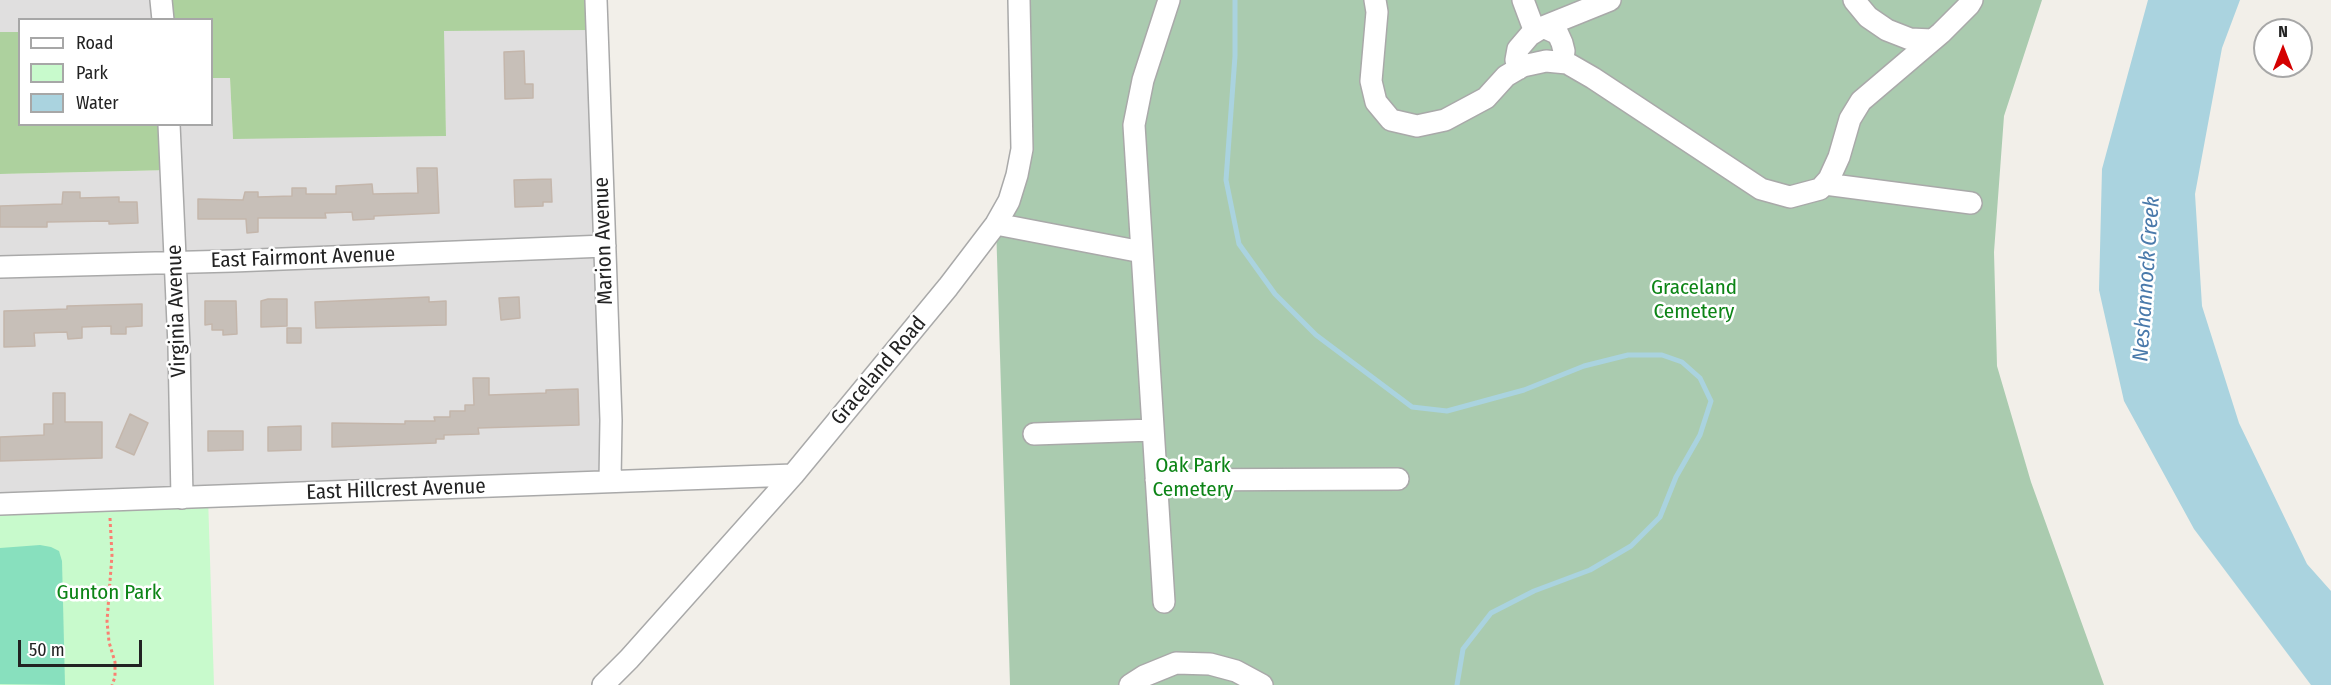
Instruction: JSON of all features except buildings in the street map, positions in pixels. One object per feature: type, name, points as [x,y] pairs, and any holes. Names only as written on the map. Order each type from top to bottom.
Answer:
[{"type":"street","points":[[161,0],[163,18]]},
{"type":"street","name":"Marion Avenue","points":[[596,0],[611,420],[610,482]]},
{"type":"street","name":"Graceland Road","points":[[603,685],[629,659],[793,475],[948,287],[996,224],[1009,201],[1022,149],[1019,0]]},
{"type":"street","points":[[1164,602],[1134,126],[1143,80],[1169,0]]},
{"type":"street","points":[[1375,0],[1377,12],[1371,81],[1376,102],[1391,120],[1416,126],[1445,120],[1486,98],[1506,76],[1518,69],[1546,61],[1568,63],[1761,189],[1790,197],[1820,189],[1825,184],[1839,157],[1850,119],[1861,101],[1932,40],[1972,0]]},
{"type":"street","points":[[1523,0],[1539,30]]},
{"type":"street","points":[[1518,69],[1516,60],[1518,49],[1539,30],[1610,0]]},
{"type":"street","points":[[1854,0],[1868,17],[1887,30],[1910,39],[1932,40]]},
{"type":"street","points":[[1539,30],[1558,34],[1564,51],[1563,59],[1558,62]]},
{"type":"street","name":"Virginia Avenue","points":[[169,126],[182,498]]},
{"type":"street","points":[[1825,184],[1971,203]]},
{"type":"street","points":[[996,224],[1142,252]]},
{"type":"street","name":"East Fairmont Avenue","points":[[0,267],[605,246]]},
{"type":"street","points":[[1034,434],[1153,430]]},
{"type":"street","name":"East Hillcrest Avenue","points":[[0,504],[793,475]]},
{"type":"street","points":[[1156,480],[1398,479]]},
{"type":"street","points":[[1130,685],[1144,676],[1176,663],[1210,664],[1236,671],[1262,685]]},
{"type":"path","points":[[108,500],[112,555],[107,621],[109,642],[115,662],[115,677],[112,685]]},
{"type":"shaded area","points":[[0,0],[161,0],[167,18],[18,18],[18,32],[0,32]]},
{"type":"shaded area","points":[[597,30],[610,481],[0,504],[0,174],[171,170],[169,126],[213,126],[213,78],[230,78],[233,138],[446,136],[443,31]]},
{"type":"green space","points":[[161,0],[596,0],[597,30],[444,31],[446,136],[233,139],[230,78],[213,78],[213,18],[163,18]]},
{"type":"green space","name":"Graceland Cemetery","points":[[1019,0],[2042,0],[2004,116],[1994,252],[1997,366],[2031,482],[2104,685],[1010,685],[996,224],[1017,175]]},
{"type":"green space","points":[[0,32],[18,32],[18,126],[169,126],[171,170],[0,174]]},
{"type":"green space","name":"Gunton Park","points":[[208,497],[214,685],[0,685],[0,504]]},
{"type":"green space","points":[[40,545],[59,551],[62,561],[65,685],[0,684],[0,548]]},
{"type":"water","name":"Neshannock Creek","points":[[2148,0],[2240,0],[2222,48],[2195,194],[2202,306],[2239,423],[2307,564],[2331,591],[2331,685],[2311,685],[2194,529],[2124,401],[2099,290],[2102,169]]},
{"type":"waterway","points":[[1235,0],[1235,56],[1226,180],[1239,244],[1275,294],[1316,335],[1412,407],[1447,411],[1524,390],[1584,366],[1628,355],[1662,355],[1682,362],[1700,378],[1711,401],[1700,435],[1676,477],[1660,517],[1631,546],[1590,570],[1534,591],[1491,613],[1463,649],[1457,685]]},
{"type":"park label","name":"Oak Park Cemetery","points":[[1193,478]]}]
